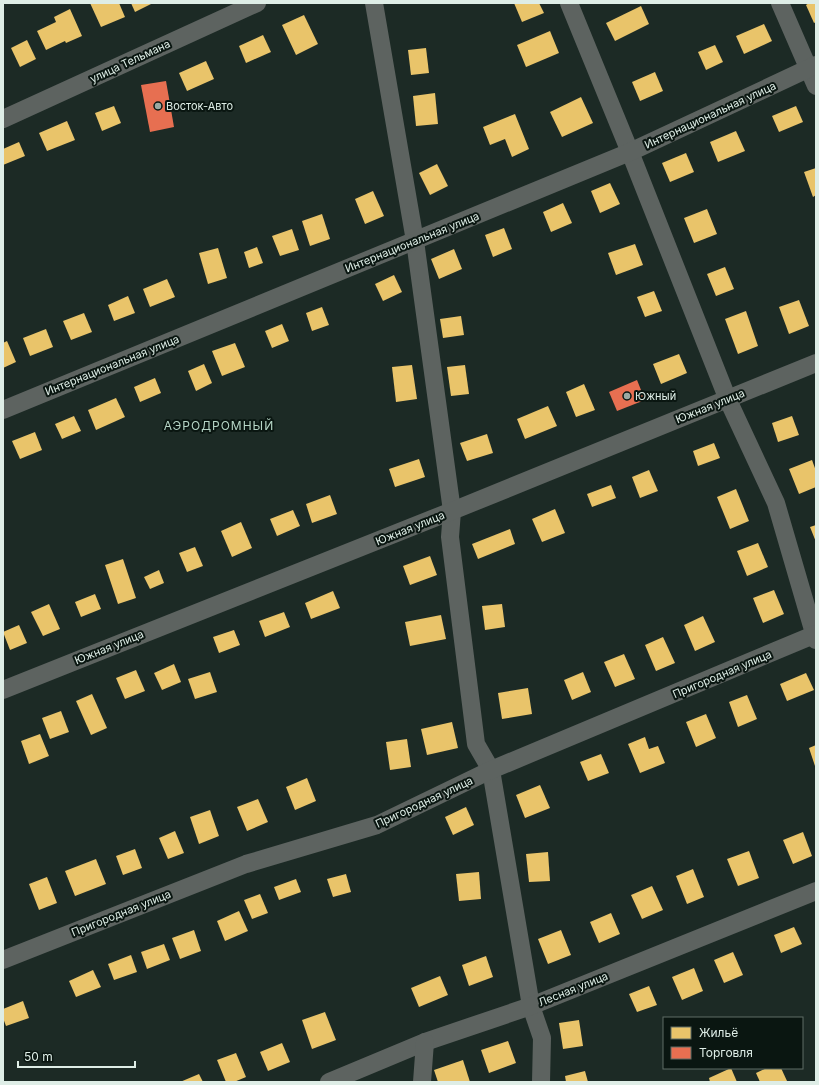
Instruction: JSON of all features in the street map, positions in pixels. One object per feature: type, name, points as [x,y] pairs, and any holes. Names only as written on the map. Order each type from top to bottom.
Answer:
[{"type":"street","name":"улица Тельмана","points":[[3,119],[257,3]]},
{"type":"street","points":[[374,3],[415,241],[452,511],[450,538],[476,744],[491,770],[531,1006],[542,1038],[541,1082]]},
{"type":"street","points":[[569,3],[630,152],[728,400],[776,503],[815,636]]},
{"type":"street","points":[[780,3],[814,74]]},
{"type":"street","name":"Интернациональная улица","points":[[3,410],[630,152],[814,74]]},
{"type":"street","name":"Южная улица","points":[[3,690],[728,400],[816,363]]},
{"type":"street","name":"Пригородная улица","points":[[3,960],[246,864],[377,825],[491,770],[815,636]]},
{"type":"street","name":"Лесная улица","points":[[329,1082],[425,1042],[531,1006],[816,891]]},
{"type":"street","points":[[422,1082],[425,1042]]},
{"type":"building: Жильё","points":[[90,3],[119,3],[125,17],[101,27]]},
{"type":"building: Жильё","points":[[131,3],[151,3],[151,4],[135,12]]},
{"type":"building: Жильё","points":[[514,3],[539,3],[544,13],[522,22]]},
{"type":"building: Жильё","points":[[809,3],[816,3],[816,22],[814,23],[806,5]]},
{"type":"building: Жильё","points":[[641,6],[649,24],[615,41],[606,23]]},
{"type":"building: Жильё","points":[[70,9],[82,36],[66,43],[65,41],[46,50],[37,31],[56,22],[54,17]]},
{"type":"building: Жильё","points":[[304,15],[318,44],[296,55],[282,25]]},
{"type":"building: Жильё","points":[[764,24],[772,41],[744,54],[736,36]]},
{"type":"building: Жильё","points":[[550,31],[559,53],[526,67],[517,45]]},
{"type":"building: Жильё","points":[[263,35],[271,52],[246,63],[239,46]]},
{"type":"building: Жильё","points":[[27,40],[36,59],[20,67],[11,48]]},
{"type":"building: Жильё","points":[[715,45],[723,62],[706,70],[698,52]]},
{"type":"building: Жильё","points":[[426,48],[429,73],[411,75],[408,50]]},
{"type":"building: Жильё","points":[[206,61],[214,79],[187,91],[179,73]]},
{"type":"building: Жильё","points":[[655,72],[663,91],[640,101],[632,82]]},
{"type":"building: Жильё","points":[[435,93],[438,124],[416,126],[413,96]]},
{"type":"building: Жильё","points":[[581,97],[593,123],[562,137],[550,112]]},
{"type":"building: Жильё","points":[[114,106],[121,123],[102,131],[95,113]]},
{"type":"building: Жильё","points":[[796,106],[803,122],[779,132],[772,116]]},
{"type":"building: Жильё","points":[[515,114],[529,149],[512,157],[505,139],[490,145],[483,127]]},
{"type":"building: Жильё","points":[[67,121],[75,140],[47,151],[39,133]]},
{"type":"building: Жильё","points":[[736,131],[745,151],[718,162],[710,142]]},
{"type":"building: Жильё","points":[[19,142],[25,156],[3,165],[3,149]]},
{"type":"building: Жильё","points":[[686,153],[694,172],[670,182],[662,163]]},
{"type":"building: Жильё","points":[[437,164],[448,186],[430,195],[419,173]]},
{"type":"building: Жильё","points":[[816,168],[816,195],[813,197],[804,172]]},
{"type":"building: Жильё","points":[[610,183],[620,204],[600,213],[591,191]]},
{"type":"building: Жильё","points":[[373,191],[384,216],[365,224],[355,199]]},
{"type":"building: Жильё","points":[[563,203],[572,223],[551,232],[543,212]]},
{"type":"building: Жильё","points":[[707,209],[717,234],[694,243],[684,218]]},
{"type":"building: Жильё","points":[[322,214],[330,239],[310,246],[302,221]]},
{"type":"building: Жильё","points":[[504,228],[512,249],[493,257],[485,235]]},
{"type":"building: Жильё","points":[[292,229],[299,250],[280,256],[272,236]]},
{"type":"building: Жильё","points":[[635,244],[643,265],[616,275],[608,253]]},
{"type":"building: Жильё","points":[[257,247],[263,263],[249,268],[244,252]]},
{"type":"building: Жильё","points":[[218,248],[227,278],[208,284],[199,253]]},
{"type":"building: Жильё","points":[[454,249],[462,269],[439,279],[431,259]]},
{"type":"building: Жильё","points":[[725,267],[734,289],[716,296],[707,274]]},
{"type":"building: Жильё","points":[[394,275],[402,292],[383,301],[375,284]]},
{"type":"building: Жильё","points":[[167,279],[175,297],[150,307],[143,289]]},
{"type":"building: Жильё","points":[[654,291],[662,311],[645,317],[637,297]]},
{"type":"building: Жильё","points":[[128,296],[135,313],[114,321],[108,305]]},
{"type":"building: Жильё","points":[[799,300],[809,326],[789,334],[779,307]]},
{"type":"building: Жильё","points":[[322,307],[329,325],[312,331],[306,313]]},
{"type":"building: Жильё","points":[[746,311],[758,346],[738,354],[725,319]]},
{"type":"building: Жильё","points":[[84,313],[92,332],[71,340],[63,321]]},
{"type":"building: Жильё","points":[[461,316],[464,335],[443,338],[440,319]]},
{"type":"building: Жильё","points":[[282,324],[289,341],[272,348],[265,331]]},
{"type":"building: Жильё","points":[[46,329],[53,347],[30,356],[23,338]]},
{"type":"building: Жильё","points":[[7,341],[16,362],[3,368],[3,343]]},
{"type":"building: Жильё","points":[[235,343],[245,367],[222,376],[212,351]]},
{"type":"building: Жильё","points":[[679,354],[687,373],[661,384],[653,364]]},
{"type":"building: Жильё","points":[[204,364],[212,383],[196,391],[188,371]]},
{"type":"building: Жильё","points":[[412,365],[417,399],[396,402],[392,367]]},
{"type":"building: Жильё","points":[[465,365],[469,394],[451,396],[447,367]]},
{"type":"building: Жильё","points":[[155,378],[161,393],[140,402],[134,387]]},
{"type":"building: Жильё","points":[[584,384],[595,410],[576,417],[566,392]]},
{"type":"building: Жильё","points":[[116,398],[125,417],[96,430],[88,410]]},
{"type":"building: Жильё","points":[[548,406],[557,426],[525,439],[517,419]]},
{"type":"building: Жильё","points":[[74,416],[81,431],[62,439],[55,424]]},
{"type":"building: Жильё","points":[[792,416],[799,435],[778,442],[772,423]]},
{"type":"building: Жильё","points":[[35,432],[42,450],[20,459],[12,441]]},
{"type":"building: Жильё","points":[[487,434],[493,453],[467,461],[460,443]]},
{"type":"building: Жильё","points":[[714,443],[720,458],[698,466],[693,451]]},
{"type":"building: Жильё","points":[[419,459],[425,477],[395,487],[389,469]]},
{"type":"building: Жильё","points":[[812,460],[816,471],[816,487],[799,494],[789,469]]},
{"type":"building: Жильё","points":[[649,470],[658,491],[640,498],[632,477]]},
{"type":"building: Жильё","points":[[611,485],[616,498],[592,507],[587,494]]},
{"type":"building: Жильё","points":[[736,489],[749,521],[730,529],[717,497]]},
{"type":"building: Жильё","points":[[330,495],[337,514],[312,523],[306,504]]},
{"type":"building: Жильё","points":[[555,509],[565,533],[542,542],[532,519]]},
{"type":"building: Жильё","points":[[293,510],[300,526],[277,536],[270,519]]},
{"type":"building: Жильё","points":[[241,522],[252,548],[232,557],[221,531]]},
{"type":"building: Жильё","points":[[816,525],[816,542],[810,527]]},
{"type":"building: Жильё","points":[[510,529],[515,544],[478,559],[472,544]]},
{"type":"building: Жильё","points":[[758,543],[768,567],[747,576],[737,551]]},
{"type":"building: Жильё","points":[[195,547],[203,566],[187,572],[179,553]]},
{"type":"building: Жильё","points":[[430,556],[437,575],[410,585],[403,566]]},
{"type":"building: Жильё","points":[[123,559],[136,598],[118,604],[105,565]]},
{"type":"building: Жильё","points":[[159,570],[164,583],[150,589],[144,577]]},
{"type":"building: Жильё","points":[[774,590],[784,614],[763,623],[753,598]]},
{"type":"building: Жильё","points":[[333,591],[340,608],[311,619],[305,603]]},
{"type":"building: Жильё","points":[[95,594],[101,609],[81,617],[75,602]]},
{"type":"building: Жильё","points":[[49,604],[60,629],[43,636],[31,612]]},
{"type":"building: Жильё","points":[[502,604],[505,627],[485,630],[482,606]]},
{"type":"building: Жильё","points":[[284,612],[290,627],[265,637],[259,621]]},
{"type":"building: Жильё","points":[[441,615],[446,639],[410,646],[405,622]]},
{"type":"building: Жильё","points":[[703,616],[715,642],[695,651],[684,625]]},
{"type":"building: Жильё","points":[[19,625],[27,643],[10,650],[3,632]]},
{"type":"building: Жильё","points":[[234,630],[240,645],[219,653],[213,637]]},
{"type":"building: Жильё","points":[[663,637],[675,663],[656,671],[645,645]]},
{"type":"building: Жильё","points":[[624,654],[635,679],[615,687],[604,662]]},
{"type":"building: Жильё","points":[[174,664],[181,682],[162,690],[154,673]]},
{"type":"building: Жильё","points":[[136,670],[145,691],[125,699],[116,678]]},
{"type":"building: Жильё","points":[[210,672],[217,692],[195,699],[188,679]]},
{"type":"building: Жильё","points":[[583,672],[591,692],[572,700],[564,680]]},
{"type":"building: Жильё","points":[[806,673],[814,690],[787,701],[780,684]]},
{"type":"building: Жильё","points":[[528,688],[532,714],[502,719],[498,693]]},
{"type":"building: Жильё","points":[[92,694],[107,728],[91,735],[76,701]]},
{"type":"building: Жильё","points":[[747,695],[757,719],[738,727],[729,702]]},
{"type":"building: Жильё","points":[[61,711],[69,732],[50,739],[42,718]]},
{"type":"building: Жильё","points":[[706,714],[716,738],[696,747],[686,722]]},
{"type":"building: Жильё","points":[[452,722],[458,748],[427,755],[421,729]]},
{"type":"building: Жильё","points":[[40,734],[49,756],[29,764],[21,741]]},
{"type":"building: Жильё","points":[[645,737],[649,749],[658,746],[665,763],[640,773],[628,744]]},
{"type":"building: Жильё","points":[[407,739],[411,767],[390,770],[386,742]]},
{"type":"building: Жильё","points":[[816,745],[816,769],[809,748]]},
{"type":"building: Жильё","points":[[601,754],[609,773],[588,781],[580,762]]},
{"type":"building: Жильё","points":[[307,778],[316,801],[295,810],[286,787]]},
{"type":"building: Жильё","points":[[540,785],[550,808],[525,818],[516,795]]},
{"type":"building: Жильё","points":[[258,799],[268,822],[247,831],[237,807]]},
{"type":"building: Жильё","points":[[466,807],[474,825],[453,835],[445,817]]},
{"type":"building: Жильё","points":[[210,810],[219,836],[199,844],[190,817]]},
{"type":"building: Жильё","points":[[175,831],[184,853],[168,859],[159,838]]},
{"type":"building: Жильё","points":[[803,832],[812,856],[793,864],[783,840]]},
{"type":"building: Жильё","points":[[135,849],[142,868],[123,875],[116,856]]},
{"type":"building: Жильё","points":[[749,851],[759,878],[738,886],[727,859]]},
{"type":"building: Жильё","points":[[548,852],[550,881],[529,882],[526,854]]},
{"type":"building: Жильё","points":[[96,859],[106,884],[75,896],[65,871]]},
{"type":"building: Жильё","points":[[693,869],[704,897],[687,904],[676,876]]},
{"type":"building: Жильё","points":[[479,872],[481,899],[459,901],[456,874]]},
{"type":"building: Жильё","points":[[346,874],[351,892],[333,897],[327,879]]},
{"type":"building: Жильё","points":[[47,877],[57,903],[39,910],[29,884]]},
{"type":"building: Жильё","points":[[296,879],[301,892],[279,900],[274,887]]},
{"type":"building: Жильё","points":[[652,886],[663,910],[642,919],[631,895]]},
{"type":"building: Жильё","points":[[260,894],[268,913],[252,919],[244,900]]},
{"type":"building: Жильё","points":[[239,911],[248,931],[225,941],[217,921]]},
{"type":"building: Жильё","points":[[611,913],[620,934],[599,943],[590,922]]},
{"type":"building: Жильё","points":[[794,927],[802,944],[781,953],[774,935]]},
{"type":"building: Жильё","points":[[194,930],[201,951],[180,959],[172,938]]},
{"type":"building: Жильё","points":[[561,930],[571,955],[548,964],[538,939]]},
{"type":"building: Жильё","points":[[164,944],[170,960],[147,969],[141,952]]},
{"type":"building: Жильё","points":[[733,952],[743,975],[724,983],[714,960]]},
{"type":"building: Жильё","points":[[131,955],[137,972],[114,980],[108,964]]},
{"type":"building: Жильё","points":[[486,956],[493,977],[469,986],[462,965]]},
{"type":"building: Жильё","points":[[694,968],[703,991],[682,1000],[672,977]]},
{"type":"building: Жильё","points":[[93,970],[101,987],[76,997],[69,981]]},
{"type":"building: Жильё","points":[[440,976],[448,995],[419,1007],[411,988]]},
{"type":"building: Жильё","points":[[649,986],[657,1005],[637,1012],[629,994]]},
{"type":"building: Жильё","points":[[23,1001],[29,1018],[6,1026],[3,1018],[3,1009]]},
{"type":"building: Жильё","points":[[325,1012],[336,1040],[312,1049],[302,1020]]},
{"type":"building: Жильё","points":[[579,1020],[583,1046],[563,1049],[559,1023]]},
{"type":"building: Жильё","points":[[508,1041],[516,1063],[489,1073],[481,1050]]},
{"type":"building: Жильё","points":[[282,1043],[290,1062],[268,1071],[260,1052]]},
{"type":"building: Жильё","points":[[236,1053],[246,1077],[234,1082],[226,1082],[217,1060]]},
{"type":"building: Жильё","points":[[463,1060],[470,1082],[438,1082],[434,1070]]},
{"type":"building: Жильё","points":[[731,1069],[737,1082],[710,1082],[709,1078]]},
{"type":"building: Жильё","points":[[765,1069],[781,1069],[787,1081],[760,1082],[756,1073]]},
{"type":"building: Жильё","points":[[585,1071],[588,1082],[566,1082],[565,1076]]},
{"type":"building: Жильё","points":[[199,1074],[203,1082],[180,1082]]},
{"type":"building: Торговля","name":"Восток-Авто","points":[[166,81],[174,127],[150,132],[141,85]]},
{"type":"building: Торговля","name":"Южный","points":[[637,380],[645,400],[617,411],[609,392]]},
{"type":"place","name":"Восток-Авто","points":[[158,106]]},
{"type":"place","name":"Южный","points":[[627,396]]},
{"type":"district","name":"АЭРОДРОМНЫЙ","points":[[219,426]]}]
